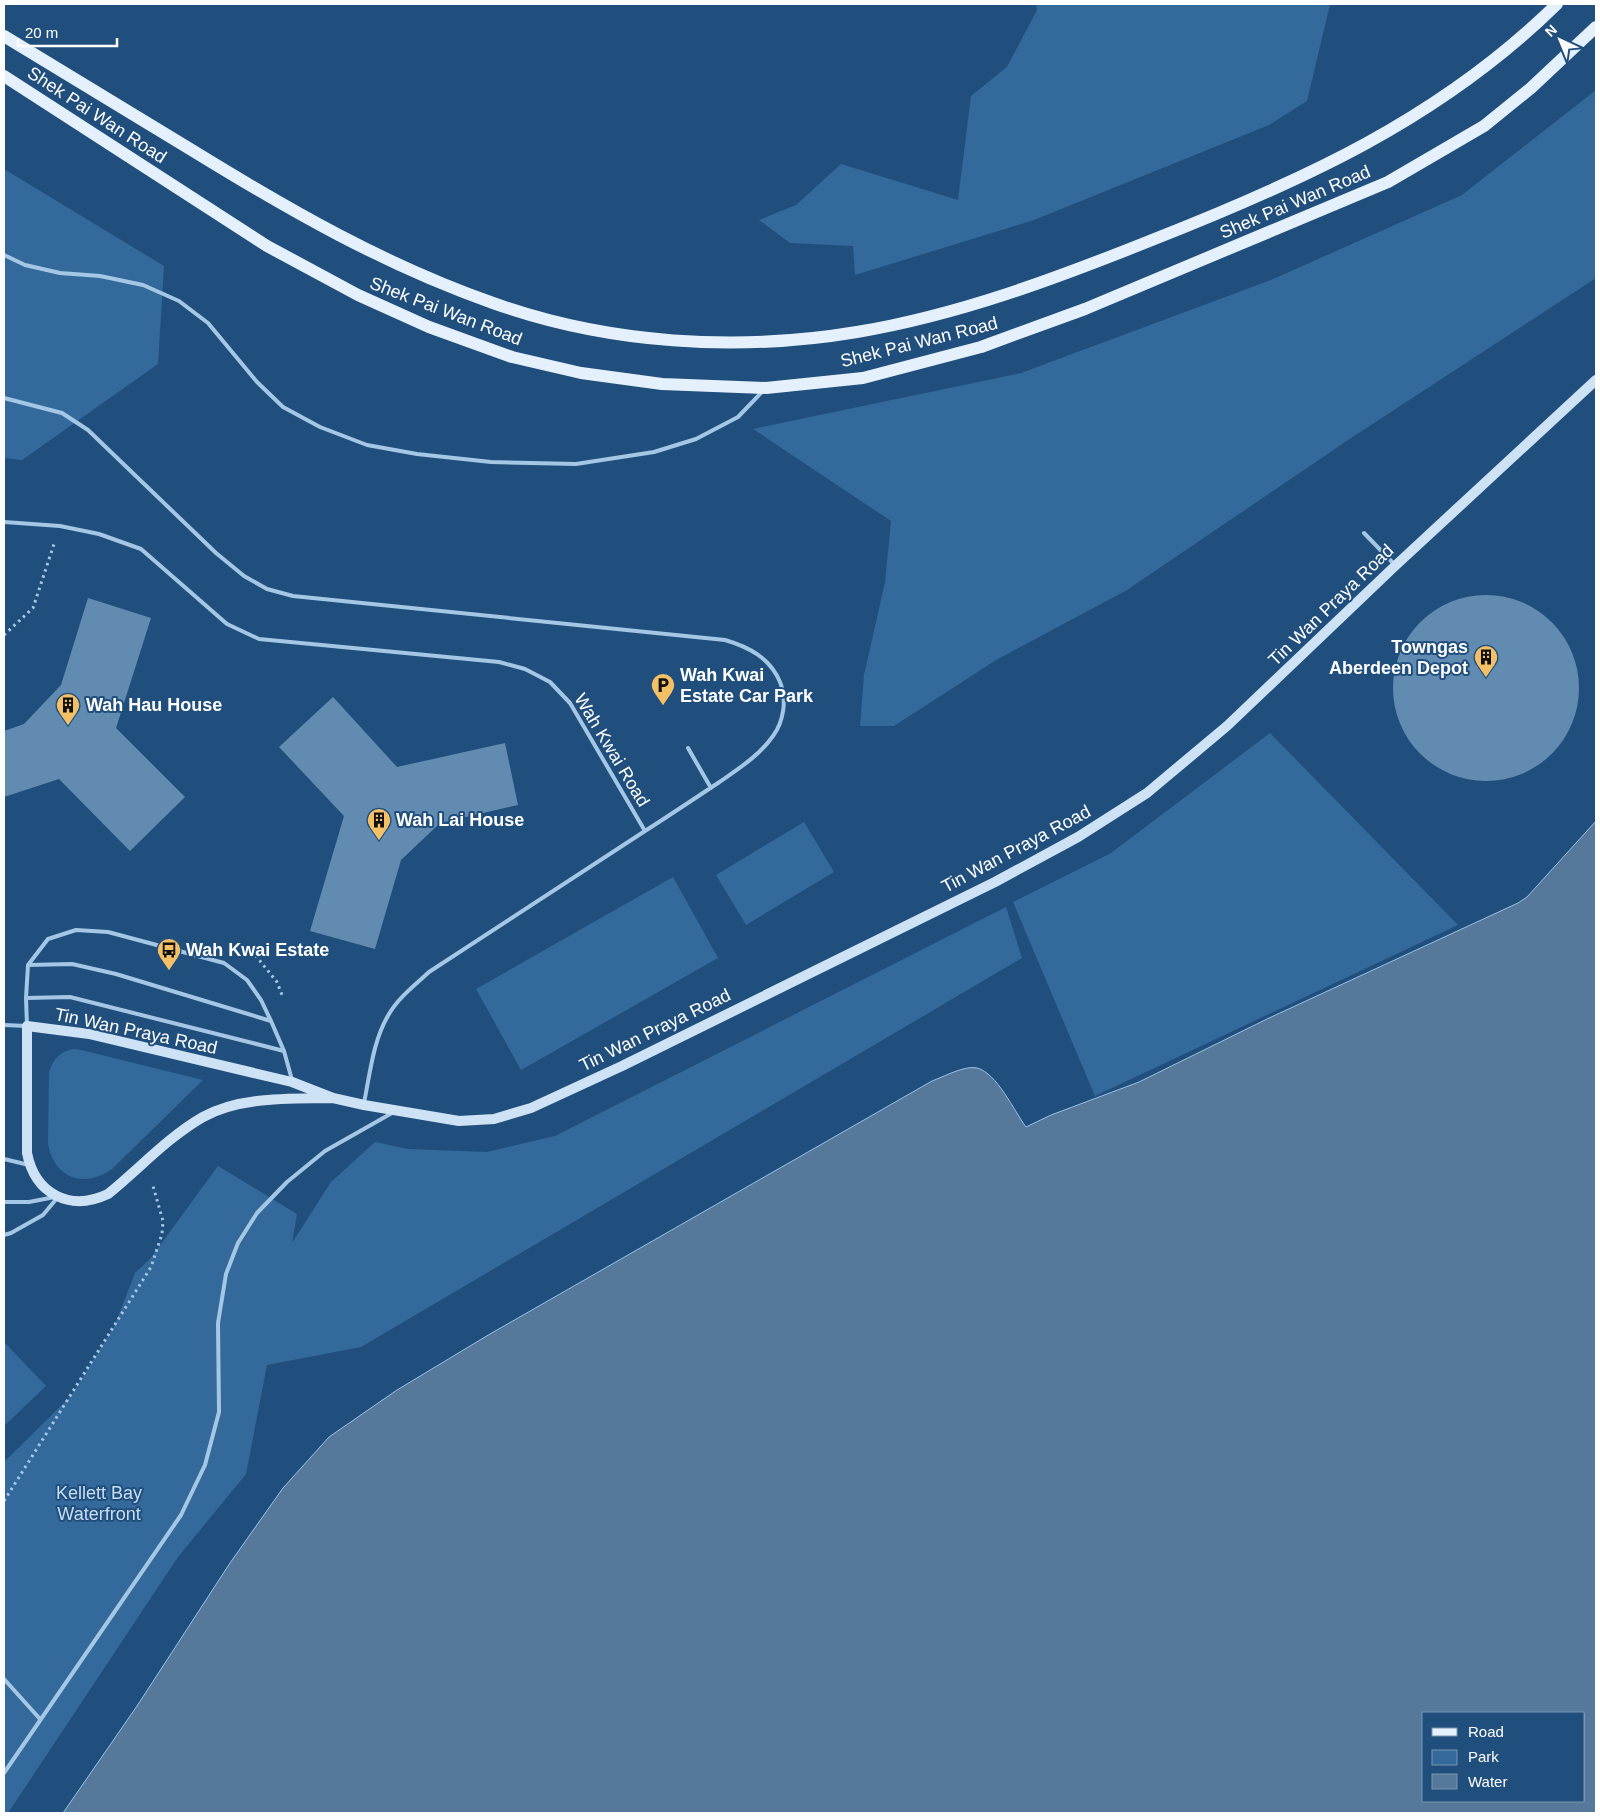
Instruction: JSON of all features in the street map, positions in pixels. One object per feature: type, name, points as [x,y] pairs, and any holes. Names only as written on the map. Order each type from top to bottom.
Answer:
[{"type":"main road","name":"Shek Pai Wan Road","points":[[4,36],[287,208],[342,238],[445,285],[496,304],[544,318],[589,328],[682,341],[754,342],[815,338],[858,332],[945,312],[998,297],[1069,273],[1225,211],[1332,162],[1423,111],[1494,60],[1557,4]]},
{"type":"main road","name":"Shek Pai Wan Road","points":[[4,76],[267,246],[358,295],[429,327],[512,357],[581,373],[662,384],[766,388],[863,378],[981,347],[1085,309],[1388,182],[1484,126],[1531,88],[1596,27]]},
{"type":"street","name":"Tin Wan Praya Road","points":[[333,1098],[282,1099],[236,1104],[203,1117],[177,1135],[108,1194],[96,1200],[83,1202],[70,1200],[58,1196],[40,1184],[29,1165],[27,1153],[27,1026],[89,1034],[292,1082],[333,1098],[396,1111],[459,1121],[494,1119],[531,1108],[622,1066],[995,882],[1078,838],[1147,793],[1227,726],[1596,380]]},
{"type":"lane","points":[[4,255],[25,266],[100,276],[143,285],[179,300],[208,323],[257,382],[283,407],[320,427],[367,445],[417,454],[491,462],[576,464],[654,452],[696,439],[738,417],[766,388]]},
{"type":"lane","points":[[4,398],[62,413],[88,430],[216,553],[244,576],[267,589],[293,596],[725,640],[744,646],[763,658],[776,672],[784,691],[784,712],[775,734],[760,753],[645,831]]},
{"type":"lane","name":"Wah Kwai Road","points":[[4,522],[60,526],[99,534],[141,549],[227,624],[259,639],[499,662],[525,669],[550,682],[570,703],[645,831],[429,972],[407,991],[389,1014],[377,1044],[364,1105]]},
{"type":"lane","points":[[1364,533],[1396,566]]},
{"type":"lane","points":[[688,748],[710,788]]},
{"type":"lane","points":[[4,1025],[27,1026],[28,964],[48,939],[76,930],[108,932],[224,963],[247,980],[261,1000],[272,1021],[284,1051],[292,1082]]},
{"type":"lane","points":[[28,964],[72,964],[116,974],[272,1021]]},
{"type":"lane","points":[[26,998],[70,997],[284,1051]]},
{"type":"lane","points":[[4,1773],[181,1516],[205,1465],[219,1412],[220,1315],[226,1274],[238,1243],[257,1213],[293,1177],[325,1151],[396,1111]]},
{"type":"lane","points":[[4,1158],[29,1165]]},
{"type":"lane","points":[[4,1202],[29,1202],[58,1196]]},
{"type":"lane","points":[[4,1235],[11,1234],[43,1215],[58,1196]]},
{"type":"lane","points":[[4,1679],[40,1719]]},
{"type":"path","points":[[4,635],[33,608],[60,526]]},
{"type":"path","points":[[238,950],[256,956],[278,982],[284,999]]},
{"type":"path","points":[[4,1501],[151,1267],[162,1234],[163,1222],[152,1186]]},
{"type":"green space","points":[[1036,4],[1330,4],[1307,101],[1269,125],[1034,220],[855,275],[853,246],[790,243],[759,220],[796,205],[841,164],[958,200],[971,96],[1007,67],[1037,10]]},
{"type":"green space","points":[[1596,90],[1596,278],[1351,438],[1127,590],[996,660],[894,726],[860,726],[864,675],[885,582],[891,521],[753,429],[1021,373],[1271,280],[1462,195]]},
{"type":"green space","points":[[4,169],[164,266],[158,364],[22,460],[4,458]]},
{"type":"green space","points":[[1270,733],[1458,925],[1095,1096],[1013,902],[1111,853]]},
{"type":"green space","points":[[804,822],[834,872],[746,925],[716,875]]},
{"type":"green space","points":[[673,877],[718,958],[521,1070],[476,989]]},
{"type":"green space","name":"Kellett Bay Waterfront","points":[[1006,907],[1022,958],[361,1347],[267,1365],[246,1474],[178,1557],[8,1813],[4,1813],[4,1462],[71,1396],[114,1327],[135,1273],[150,1259],[218,1166],[297,1214],[292,1243],[331,1182],[375,1142],[408,1149],[487,1152],[555,1136]]},
{"type":"green space","points":[[74,1049],[203,1080],[112,1169],[91,1178],[81,1179],[72,1177],[57,1165],[51,1156],[48,1144],[49,1072],[58,1056]]},
{"type":"green space","points":[[4,1342],[46,1386],[4,1426]]},
{"type":"water","points":[[1596,821],[1596,1813],[63,1813],[137,1706],[230,1563],[283,1488],[329,1437],[397,1390],[490,1334],[932,1081],[966,1068],[977,1068],[984,1071],[1004,1093],[1026,1127],[1051,1115],[1139,1082],[1267,1019],[1518,903],[1527,897]]},
{"type":"building","name":"Towngas Aberdeen Depot","points":[[1486,595],[1522,602],[1552,622],[1572,652],[1579,688],[1572,724],[1552,754],[1522,774],[1486,781],[1450,774],[1420,754],[1400,724],[1393,688],[1400,652],[1420,622],[1450,602]]},
{"type":"building","name":"Wah Hau House","points":[[88,598],[151,618],[116,728],[185,797],[130,851],[59,779],[4,797],[4,731],[24,724],[61,685]]},
{"type":"building","name":"Wah Lai House","points":[[333,697],[397,767],[505,743],[518,805],[440,823],[401,860],[375,949],[310,931],[344,816],[279,747]]},
{"type":"place","name":"Towngas Aberdeen Depot","points":[[1486,678]]},
{"type":"place","name":"Wah Kwai Estate Car Park","points":[[663,706]]},
{"type":"place","name":"Wah Hau House","points":[[68,726]]},
{"type":"place","name":"Wah Lai House","points":[[379,841]]},
{"type":"place","name":"Wah Kwai Estate","points":[[169,971]]}]
